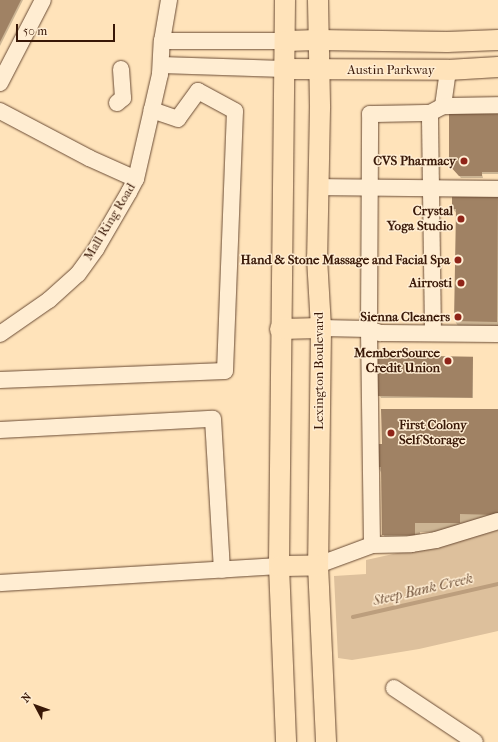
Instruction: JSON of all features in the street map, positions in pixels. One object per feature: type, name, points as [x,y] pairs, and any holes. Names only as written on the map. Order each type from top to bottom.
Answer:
[{"type":"main road","points":[[285,0],[286,41],[284,69],[280,328],[279,566],[286,742]]},
{"type":"main road","name":"Lexington Boulevard","points":[[318,0],[320,70],[317,258],[321,328],[318,565],[326,742]]},
{"type":"main road","points":[[286,41],[447,42],[498,40]]},
{"type":"main road","points":[[447,42],[448,70]]},
{"type":"main road","name":"Austin Parkway","points":[[284,69],[448,70],[498,67]]},
{"type":"main road","points":[[280,328],[321,328]]},
{"type":"main road","points":[[279,566],[318,565]]},
{"type":"street","points":[[0,83],[43,0]]},
{"type":"street","name":"Mall Ring Road","points":[[0,334],[49,300],[78,274],[96,249],[136,179],[160,74],[162,41],[170,0]]},
{"type":"street","points":[[162,41],[286,41]]},
{"type":"street","points":[[161,65],[284,69]]},
{"type":"street","points":[[117,103],[123,98],[121,69]]},
{"type":"street","points":[[433,333],[431,188],[436,109],[448,70]]},
{"type":"street","points":[[0,380],[225,371],[235,111],[198,91],[178,119],[152,110]]},
{"type":"street","points":[[372,545],[369,329],[370,114],[498,105]]},
{"type":"street","points":[[0,111],[89,158],[136,179]]},
{"type":"street","points":[[319,187],[498,189]]},
{"type":"street","points":[[321,328],[369,329],[380,333],[498,334]]},
{"type":"street","points":[[0,430],[213,419],[222,570]]},
{"type":"street","points":[[318,565],[372,545],[411,544],[436,540],[498,521]]},
{"type":"street","points":[[0,583],[279,566]]},
{"type":"street","points":[[394,688],[474,742]]},
{"type":"shaded area","points":[[498,530],[498,631],[419,649],[352,660],[338,658],[334,576],[366,574],[366,560]]},
{"type":"building","points":[[0,0],[21,0],[0,42]]},
{"type":"building","points":[[449,114],[498,114],[498,172],[482,172],[482,176],[459,176],[449,165]]},
{"type":"building","points":[[452,196],[498,196],[497,322],[454,321],[456,209],[452,209]]},
{"type":"building","points":[[378,355],[473,357],[472,398],[377,396]]},
{"type":"building","points":[[381,409],[498,409],[498,515],[460,514],[460,523],[415,523],[415,535],[382,535],[381,467],[377,467],[378,444],[382,444]]},
{"type":"waterway","name":"Steep Bank Creek","points":[[353,617],[498,584]]},
{"type":"place","name":"CVS Pharmacy","points":[[464,161]]},
{"type":"place","name":"Crystal Yoga Studio","points":[[461,219]]},
{"type":"place","name":"Hand & Stone Massage and Facial Spa","points":[[458,260]]},
{"type":"place","name":"Airrosti","points":[[461,283]]},
{"type":"place","name":"Sienna Cleaners","points":[[458,317]]},
{"type":"place","name":"MemberSource Credit Union","points":[[448,361]]},
{"type":"place","name":"First Colony Self Storage","points":[[391,433]]}]
